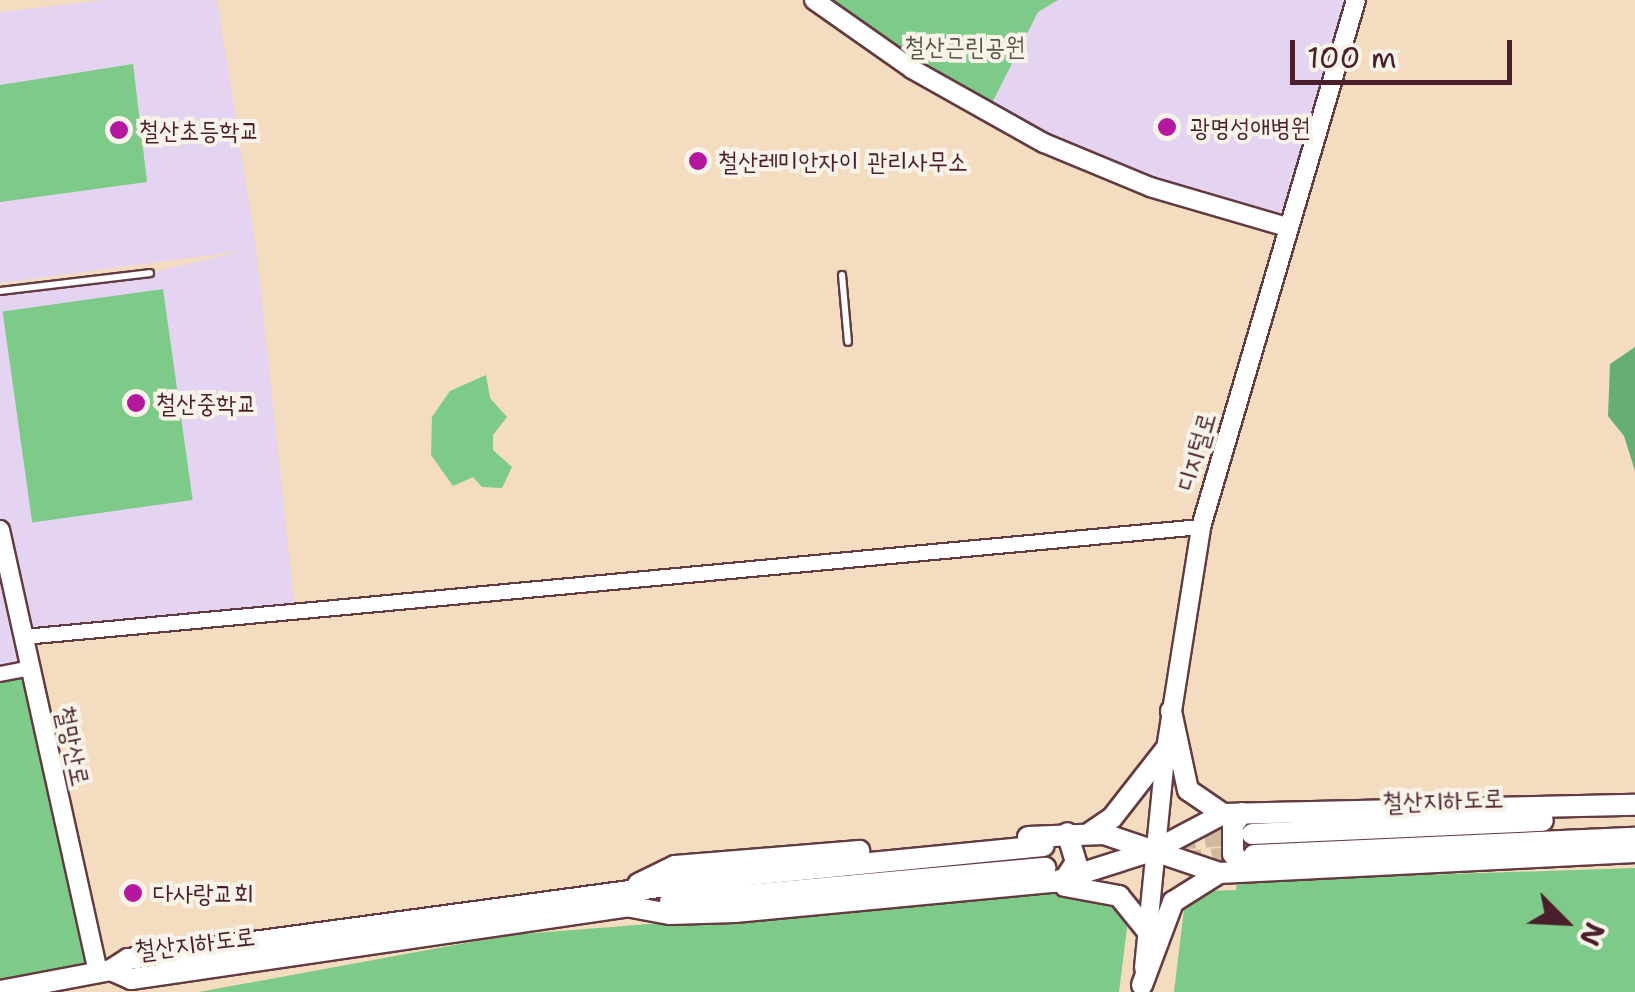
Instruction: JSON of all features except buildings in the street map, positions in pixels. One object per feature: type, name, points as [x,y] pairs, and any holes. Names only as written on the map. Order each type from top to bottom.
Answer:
[{"type":"main road","points":[[1172,711],[1188,790],[1232,814]]},
{"type":"main road","points":[[1092,832],[1112,818],[1166,750]]},
{"type":"main road","points":[[624,900],[670,914],[735,912],[1055,876],[1155,850],[1232,814],[1635,805]]},
{"type":"main road","points":[[1232,814],[1233,854],[1635,852]]},
{"type":"main road","name":"철산지하도로","points":[[1252,854],[1635,818]]},
{"type":"main road","points":[[624,900],[675,866],[1067,833],[1092,832],[1219,873]]},
{"type":"main road","points":[[1055,876],[1076,862],[1067,833]]},
{"type":"main road","name":"철산지하도로","points":[[1252,854],[1635,838]]},
{"type":"main road","name":"철산지하도로","points":[[0,990],[104,971],[128,959],[1044,846]]},
{"type":"main road","points":[[1142,988],[1154,931],[1180,893],[1252,854]]},
{"type":"main road","points":[[1055,876],[1118,896],[1154,931]]},
{"type":"street","points":[[814,0],[912,69],[1044,144],[1150,187],[1288,226]]},
{"type":"street","name":"디지털로","points":[[1154,931],[1155,850],[1166,750],[1201,527],[1356,0]]},
{"type":"street","points":[[24,637],[1201,527]]},
{"type":"street","name":"철망산로","points":[[0,530],[104,971]]},
{"type":"street","points":[[0,674],[31,668]]},
{"type":"lane","points":[[0,290],[150,273]]},
{"type":"lane","points":[[842,275],[848,342]]},
{"type":"shaded area","points":[[104,0],[217,0],[256,248],[295,611],[25,637],[31,668],[0,674],[0,291],[150,273],[241,251],[0,283],[0,12]]},
{"type":"shaded area","name":"광명성애병원","points":[[1058,0],[1356,0],[1287,227],[1150,187],[988,111],[1038,12]]},
{"type":"green space","name":"철산근린공원","points":[[814,0],[1058,0],[1038,12],[988,111]]},
{"type":"green space","points":[[133,64],[147,182],[0,202],[0,85]]},
{"type":"green space","points":[[163,289],[193,500],[32,522],[3,312]]},
{"type":"green space","points":[[1635,347],[1635,471],[1624,436],[1608,416],[1610,364]]},
{"type":"green space","points":[[486,375],[490,398],[507,417],[493,435],[493,450],[512,467],[502,488],[482,487],[473,477],[453,486],[431,455],[432,417],[450,391]]},
{"type":"green space","points":[[31,668],[98,972],[0,991],[0,674]]},
{"type":"green space","points":[[1635,868],[1635,992],[1174,992],[1184,909],[1206,891],[1236,890],[1237,881]]},
{"type":"green space","points":[[1069,891],[1129,912],[1119,992],[199,992],[509,935]]},
{"type":"tunnel","points":[[1175,840],[1250,834]]},
{"type":"tunnel","points":[[1182,861],[1248,856]]},
{"type":"place","name":"광명성애병원","points":[[1167,127]]},
{"type":"place","name":"철산초등학교","points":[[119,130]]},
{"type":"place","name":"철산레미안자이 관리사무소","points":[[698,161]]},
{"type":"place","name":"철산중학교","points":[[136,403]]},
{"type":"place","name":"다사랑교회","points":[[133,893]]}]
